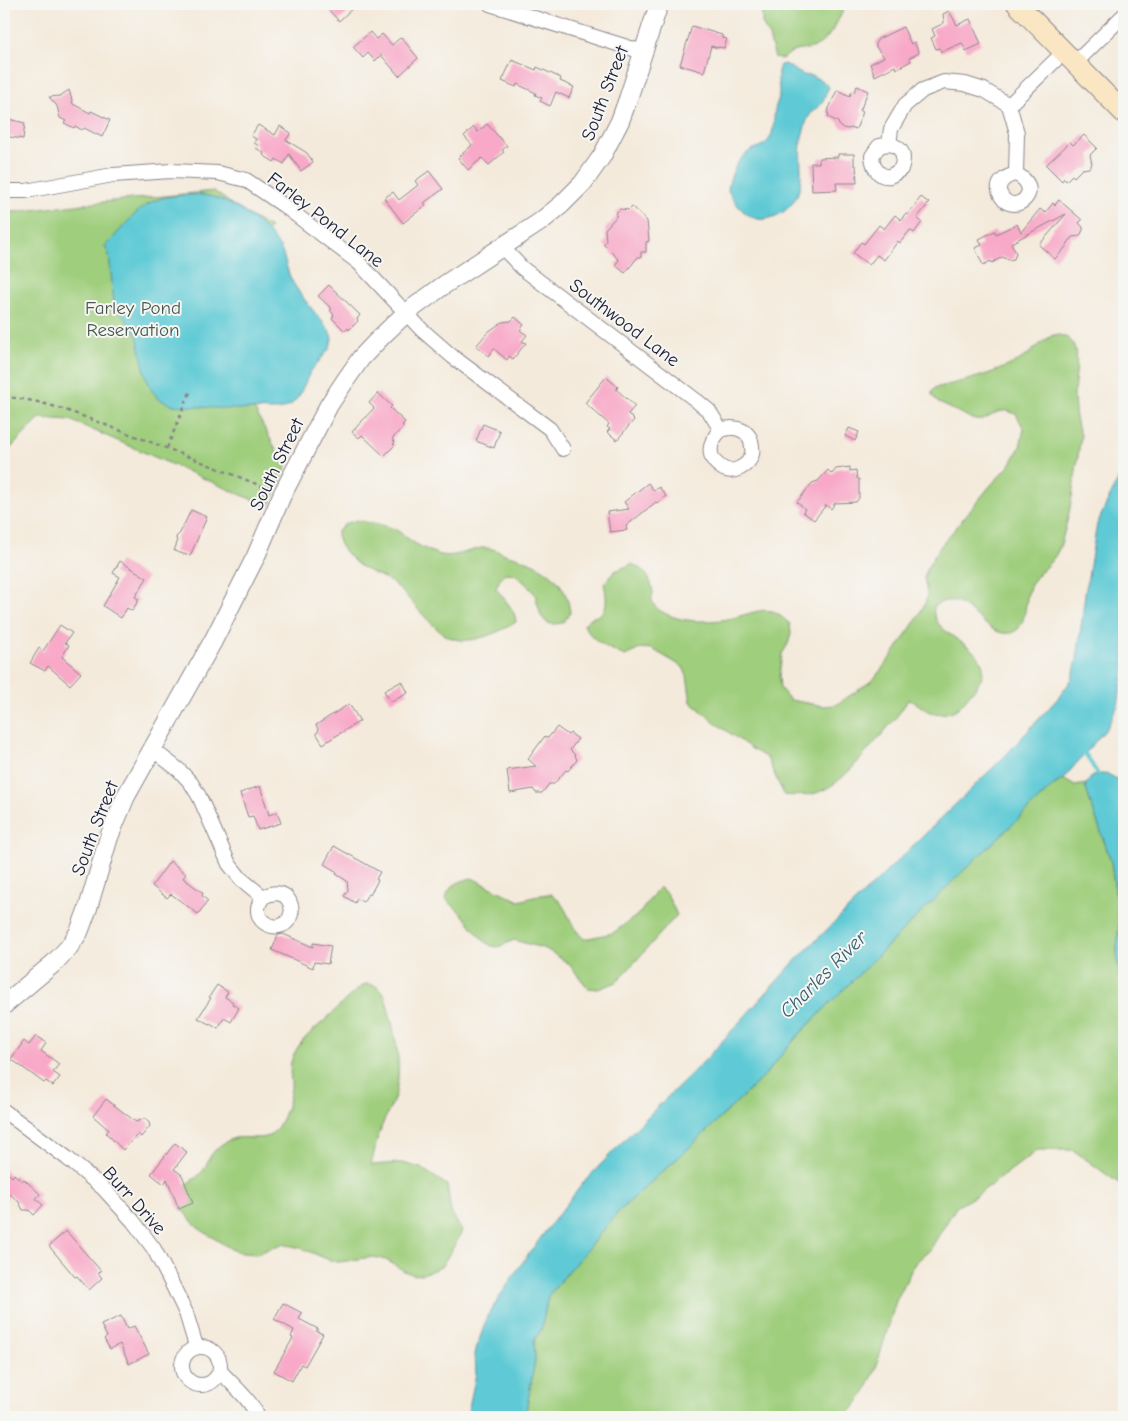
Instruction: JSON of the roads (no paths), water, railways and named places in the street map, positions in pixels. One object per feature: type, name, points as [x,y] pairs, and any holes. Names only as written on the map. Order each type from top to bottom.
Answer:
[{"type":"main road","points":[[1017,4],[1124,113]]},
{"type":"street","points":[[490,4],[643,52]]},
{"type":"street","name":"South Street","points":[[4,1005],[54,963],[74,940],[82,924],[109,837],[122,804],[232,605],[256,556],[282,495],[329,405],[366,353],[406,313],[444,285],[540,222],[579,188],[593,169],[620,121],[659,4]]},
{"type":"street","points":[[1009,105],[1124,15]]},
{"type":"street","points":[[889,144],[891,129],[905,105],[923,90],[944,82],[966,84],[984,90],[1009,105],[1018,133],[1016,174]]},
{"type":"street","name":"Farley Pond Lane","points":[[4,191],[26,191],[113,175],[171,171],[218,173],[246,180],[283,205],[359,263],[406,313]]},
{"type":"street","name":"Southwood Lane","points":[[503,248],[519,266],[709,411],[721,430]]},
{"type":"street","points":[[406,313],[453,357],[550,429],[563,448]]},
{"type":"street","points":[[152,749],[179,770],[191,783],[199,796],[229,864],[241,879],[263,897]]},
{"type":"street","name":"Burr Drive","points":[[4,1111],[67,1158],[103,1188],[133,1221],[154,1249],[172,1284],[186,1313],[196,1346]]},
{"type":"street","points":[[220,1371],[213,1381],[202,1386],[194,1384],[184,1377],[181,1364],[186,1353],[196,1346],[211,1349],[218,1356],[220,1371],[246,1399],[258,1417]]},
{"type":"water","points":[[785,64],[803,75],[812,76],[823,81],[829,87],[821,104],[813,111],[805,125],[801,140],[801,180],[796,198],[789,207],[772,218],[753,218],[734,200],[728,190],[730,179],[737,163],[750,151],[764,144],[771,136],[779,96],[779,69],[780,65]]},
{"type":"water","points":[[184,195],[214,197],[248,215],[269,233],[277,242],[282,252],[292,281],[329,330],[332,338],[330,348],[310,372],[299,396],[291,405],[280,410],[172,405],[159,399],[152,391],[146,377],[137,335],[114,303],[109,255],[105,246],[144,207],[162,198]]},
{"type":"water","name":"Charles River","points":[[1124,467],[1124,669],[1118,705],[1107,728],[1063,779],[1054,785],[961,873],[830,1003],[795,1039],[764,1076],[619,1211],[548,1296],[541,1330],[534,1340],[535,1360],[525,1417],[467,1417],[476,1374],[475,1354],[488,1315],[517,1270],[584,1182],[707,1058],[796,960],[1006,755],[1059,697],[1072,679],[1077,660],[1085,594],[1097,524]]},
{"type":"water","points":[[1106,773],[1124,783],[1124,971],[1119,978],[1117,950],[1119,923],[1111,861],[1085,786],[1092,776]]},
{"type":"waterway","points":[[1083,750],[1100,778]]},
{"type":"park label","name":"Farley Pond Reservation","points":[[133,318]]}]
